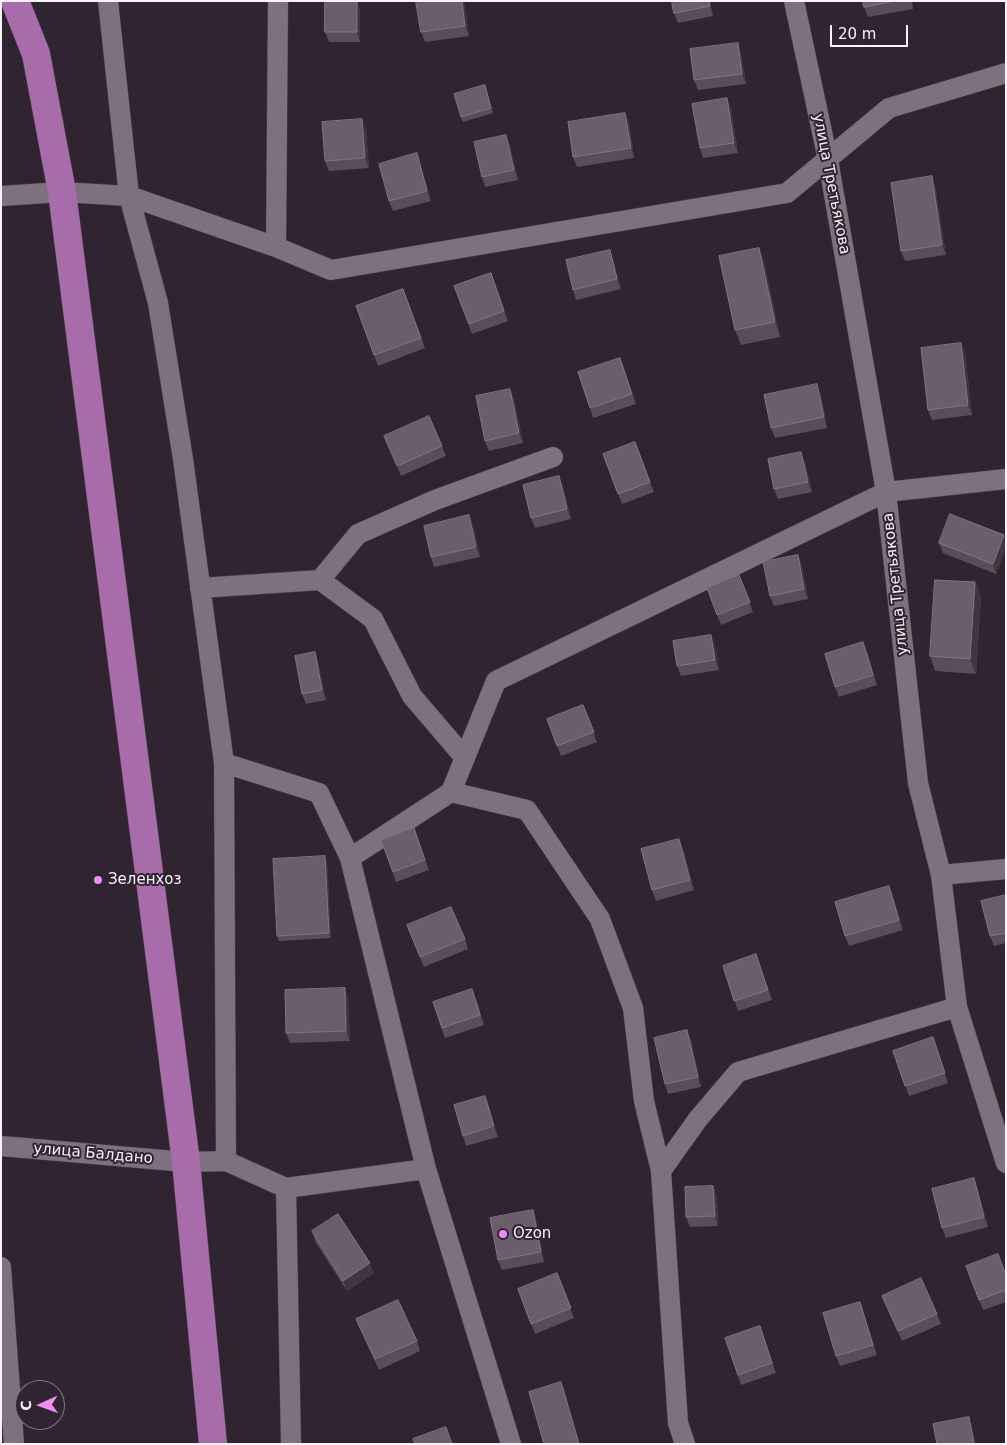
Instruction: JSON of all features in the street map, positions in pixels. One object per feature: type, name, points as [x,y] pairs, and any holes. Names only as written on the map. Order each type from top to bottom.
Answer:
[{"type":"main road","points":[[15,1],[36,54],[62,192],[186,1162],[213,1444]]},
{"type":"street","points":[[108,1],[129,196],[158,303],[183,459],[224,763],[226,1161],[286,1188],[426,1169]]},
{"type":"street","points":[[276,247],[278,1]]},
{"type":"street","name":"улица Третьякова","points":[[794,1],[828,160],[886,492],[918,783],[942,875],[957,1007],[1006,1163]]},
{"type":"street","points":[[1,196],[62,192],[129,196],[276,247],[331,270],[787,193],[889,108],[1006,73]]},
{"type":"street","points":[[320,580],[358,534],[435,500],[553,457]]},
{"type":"street","points":[[350,858],[451,792],[496,681],[886,492],[1006,479]]},
{"type":"street","points":[[200,588],[320,580],[372,619],[412,696],[465,758]]},
{"type":"street","points":[[224,763],[319,793],[350,858],[426,1169],[511,1444]]},
{"type":"street","points":[[451,792],[527,810],[600,919],[633,1008],[644,1101],[661,1171],[678,1423],[684,1444]]},
{"type":"street","points":[[942,875],[1006,869]]},
{"type":"street","points":[[661,1171],[698,1119],[738,1072],[957,1007]]},
{"type":"street","name":"улица Балдано","points":[[1,1146],[186,1162],[226,1161]]},
{"type":"street","points":[[286,1188],[291,1444]]},
{"type":"street","points":[[1,1267],[14,1444]]},
{"type":"building","points":[[325,1],[357,1],[357,32],[325,32]]},
{"type":"building","points":[[416,1],[462,1],[465,26],[421,32]]},
{"type":"building","points":[[672,1],[709,1],[710,6],[674,13]]},
{"type":"building","points":[[863,1],[895,1],[864,7]]},
{"type":"building","points":[[738,43],[742,74],[694,80],[690,49]]},
{"type":"building","points":[[485,85],[491,108],[461,117],[454,94]]},
{"type":"building","points":[[727,98],[734,143],[700,148],[692,104]]},
{"type":"building","points":[[625,113],[631,148],[573,157],[568,122]]},
{"type":"building","points":[[362,119],[365,158],[325,161],[322,122]]},
{"type":"building","points":[[506,135],[514,170],[482,177],[474,142]]},
{"type":"building","points":[[417,153],[427,191],[389,201],[379,164]]},
{"type":"building","points":[[932,176],[942,245],[901,251],[891,183]]},
{"type":"building","points":[[759,248],[775,322],[735,330],[719,256]]},
{"type":"building","points":[[610,250],[617,279],[573,290],[566,260]]},
{"type":"building","points":[[491,273],[504,311],[469,324],[454,286]]},
{"type":"building","points":[[403,289],[421,338],[374,355],[356,306]]},
{"type":"building","points":[[961,343],[968,405],[928,410],[921,348]]},
{"type":"building","points":[[620,358],[632,394],[590,408],[578,372]]},
{"type":"building","points":[[817,384],[824,417],[771,428],[764,395]]},
{"type":"building","points":[[510,389],[519,433],[485,441],[476,396]]},
{"type":"building","points":[[429,416],[442,446],[397,466],[384,436]]},
{"type":"building","points":[[635,442],[650,482],[618,494],[603,454]]},
{"type":"building","points":[[801,452],[808,482],[774,489],[768,459]]},
{"type":"building","points":[[559,476],[567,509],[531,518],[523,485]]},
{"type":"building","points":[[950,514],[1004,535],[993,564],[939,543]]},
{"type":"building","points":[[469,515],[476,547],[431,557],[424,526]]},
{"type":"building","points":[[798,555],[804,589],[770,596],[763,562]]},
{"type":"building","points":[[739,575],[750,602],[717,615],[707,588]]},
{"type":"building","points":[[935,580],[975,582],[970,659],[930,656]]},
{"type":"building","points":[[711,635],[715,660],[677,666],[673,641]]},
{"type":"building","points":[[863,642],[873,675],[835,687],[825,654]]},
{"type":"building","points":[[315,652],[322,690],[302,694],[295,656]]},
{"type":"building","points":[[583,705],[594,732],[557,746],[547,719]]},
{"type":"building","points":[[414,828],[425,860],[393,872],[381,840]]},
{"type":"building","points":[[679,839],[690,880],[652,890],[641,849]]},
{"type":"building","points":[[325,856],[329,933],[277,936],[273,859]]},
{"type":"building","points":[[889,886],[899,920],[845,936],[835,902]]},
{"type":"building","points":[[1006,895],[1006,933],[990,936],[981,901]]},
{"type":"building","points":[[451,907],[465,939],[420,957],[407,925]]},
{"type":"building","points":[[756,954],[768,990],[734,1001],[723,966]]},
{"type":"building","points":[[345,988],[346,1031],[286,1033],[285,990]]},
{"type":"building","points":[[472,989],[480,1015],[442,1028],[433,1002]]},
{"type":"building","points":[[687,1030],[698,1077],[665,1084],[654,1038]]},
{"type":"building","points":[[933,1037],[945,1073],[905,1086],[893,1051]]},
{"type":"building","points":[[485,1096],[494,1126],[463,1136],[454,1105]]},
{"type":"building","points":[[974,1178],[984,1217],[942,1228],[932,1189]]},
{"type":"building","points":[[713,1186],[715,1216],[686,1217],[685,1187]]},
{"type":"building","points":[[533,1210],[541,1252],[498,1260],[490,1218]]},
{"type":"building","points":[[338,1214],[370,1263],[343,1281],[312,1231]]},
{"type":"building","points":[[998,1254],[1006,1275],[1006,1290],[979,1300],[966,1266]]},
{"type":"building","points":[[557,1273],[571,1308],[531,1324],[518,1289]]},
{"type":"building","points":[[921,1278],[937,1314],[898,1331],[882,1296]]},
{"type":"building","points":[[398,1300],[417,1341],[375,1359],[356,1319]]},
{"type":"building","points":[[860,1302],[873,1345],[836,1356],[823,1313]]},
{"type":"building","points":[[760,1326],[772,1363],[738,1375],[725,1338]]},
{"type":"building","points":[[561,1382],[579,1444],[544,1444],[529,1392]]},
{"type":"building","points":[[969,1417],[974,1444],[937,1444],[933,1424]]},
{"type":"building","points":[[446,1427],[452,1444],[415,1444],[413,1439]]},
{"type":"place","name":"Зеленхоз","points":[[98,880]]},
{"type":"place","name":"Ozon","points":[[503,1234]]}]
